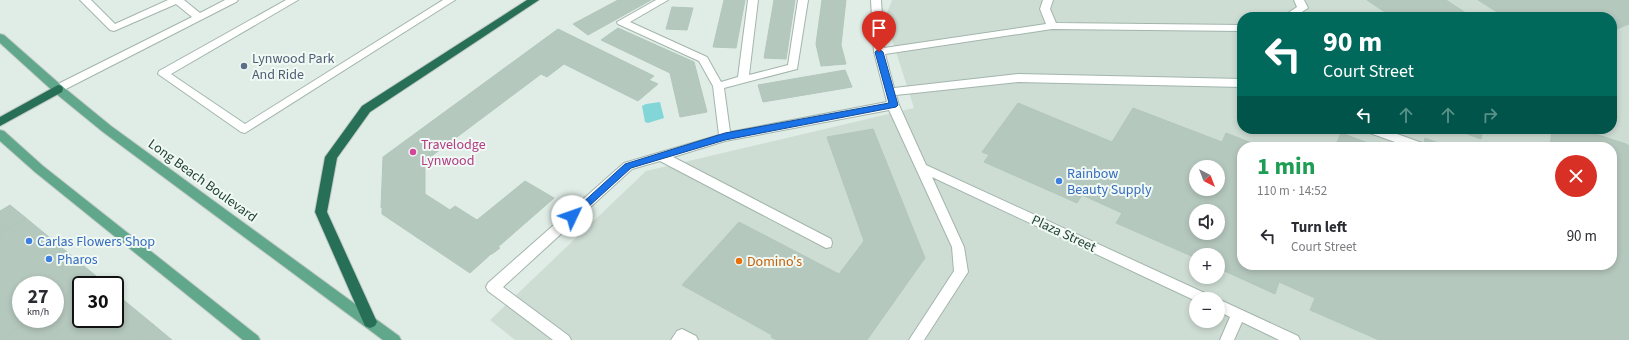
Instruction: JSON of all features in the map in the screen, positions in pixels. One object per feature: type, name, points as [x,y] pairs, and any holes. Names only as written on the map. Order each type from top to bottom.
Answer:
[{"type":"highway","points":[[370,322],[322,212],[331,157],[366,109],[534,0]]},
{"type":"highway","points":[[0,122],[58,89]]},
{"type":"main road","name":"Long Beach Boulevard","points":[[0,37],[107,130],[394,340]]},
{"type":"main road","points":[[0,134],[38,169],[253,340]]},
{"type":"street","points":[[85,0],[114,28],[177,0],[199,17]]},
{"type":"street","points":[[58,89],[233,0]]},
{"type":"street","points":[[293,0],[163,74],[245,129],[450,0]]},
{"type":"street","points":[[663,0],[622,22],[704,59],[718,86],[725,137]]},
{"type":"street","points":[[743,80],[753,0]]},
{"type":"street","points":[[718,86],[793,68],[803,0]]},
{"type":"street","points":[[876,0],[879,52],[893,105],[958,247],[961,272],[916,340]]},
{"type":"street","points":[[1048,0],[1045,9],[1052,26]]},
{"type":"street","points":[[1296,12],[1303,8],[1300,0]]},
{"type":"street","points":[[879,52],[1052,26],[1237,28]]},
{"type":"street","points":[[890,92],[1018,78],[1237,83]]},
{"type":"street","points":[[564,340],[493,287],[628,166],[725,137],[893,105]]},
{"type":"street","points":[[1385,134],[1406,142]]},
{"type":"street","points":[[661,156],[826,243]]},
{"type":"street","name":"Plaza Street","points":[[923,168],[1189,292]]},
{"type":"street","points":[[1225,308],[1293,340]]},
{"type":"street","points":[[1227,340],[1238,315]]},
{"type":"street","points":[[678,340],[682,335],[691,340]]},
{"type":"shaded area","points":[[892,0],[1629,0],[1629,340],[515,340],[490,320],[646,171],[914,108],[885,18]]},
{"type":"water","points":[[660,102],[664,118],[648,123],[645,122],[642,106]]},
{"type":"building","points":[[618,0],[651,0],[588,35],[573,24]]},
{"type":"building","points":[[724,0],[745,0],[736,48],[713,47]]},
{"type":"building","points":[[774,0],[795,0],[786,59],[764,58]]},
{"type":"building","points":[[822,0],[846,0],[841,45],[846,64],[821,66],[816,44]]},
{"type":"building","points":[[1367,0],[1446,0],[1464,12],[1385,12]]},
{"type":"building","points":[[1478,0],[1629,0],[1629,24],[1617,29],[1617,12],[1497,12]]},
{"type":"building","points":[[672,7],[693,8],[687,30],[666,29]]},
{"type":"building","points":[[618,28],[694,62],[707,112],[680,117],[670,73],[601,40]]},
{"type":"building","name":"Travelodge Lynwood","points":[[558,29],[654,76],[649,80],[658,84],[638,101],[564,64],[547,77],[541,74],[425,161],[425,194],[450,210],[455,206],[477,220],[525,181],[554,198],[498,247],[500,248],[470,273],[382,214],[383,157]]},
{"type":"building","points":[[845,70],[852,87],[763,102],[758,85]]},
{"type":"building","points":[[1018,103],[1112,142],[1133,108],[1222,142],[1226,133],[1249,142],[1237,142],[1237,270],[1617,270],[1617,142],[1551,142],[1551,134],[1595,134],[1629,146],[1629,340],[1379,340],[1310,310],[1315,298],[1279,282],[1275,294],[1225,271],[1225,248],[1189,248],[1189,255],[1116,223],[1122,213],[1082,195],[1077,203],[984,162],[989,155],[982,152]]},
{"type":"building","points":[[873,129],[925,258],[867,340],[776,340],[771,337],[772,335],[682,285],[739,222],[839,274],[864,241],[827,137]]},
{"type":"building","points":[[1341,134],[1344,134],[1365,142],[1337,142]]},
{"type":"building","points":[[1468,134],[1482,134],[1481,139]]},
{"type":"building","points":[[1425,138],[1436,142],[1424,142]]},
{"type":"building","points":[[10,205],[26,218],[0,234],[0,211]]},
{"type":"building","points":[[26,218],[96,276],[72,276],[72,292],[64,297],[64,276],[12,276],[12,328],[18,328],[0,340],[0,234]]},
{"type":"building","points":[[72,292],[72,322],[64,328],[64,297]]},
{"type":"building","points":[[124,300],[154,325],[134,340],[46,340],[72,322],[72,328],[124,328]]},
{"type":"building","points":[[154,325],[172,340],[134,340]]},
{"type":"building","points":[[18,328],[64,328],[46,340],[0,340]]},
{"type":"place","name":"Lynwood Park And Ride","points":[[244,66]]},
{"type":"place","name":"Travelodge Lynwood","points":[[413,152]]},
{"type":"place","name":"Rainbow Beauty Supply","points":[[1059,181]]},
{"type":"place","name":"Carlas Flowers Shop","points":[[29,241]]},
{"type":"place","name":"Pharos","points":[[49,259]]},
{"type":"place","name":"Domino's","points":[[739,261]]},
{"type":"route","points":[[572,216],[628,166],[725,137],[893,105],[879,52]]}]
